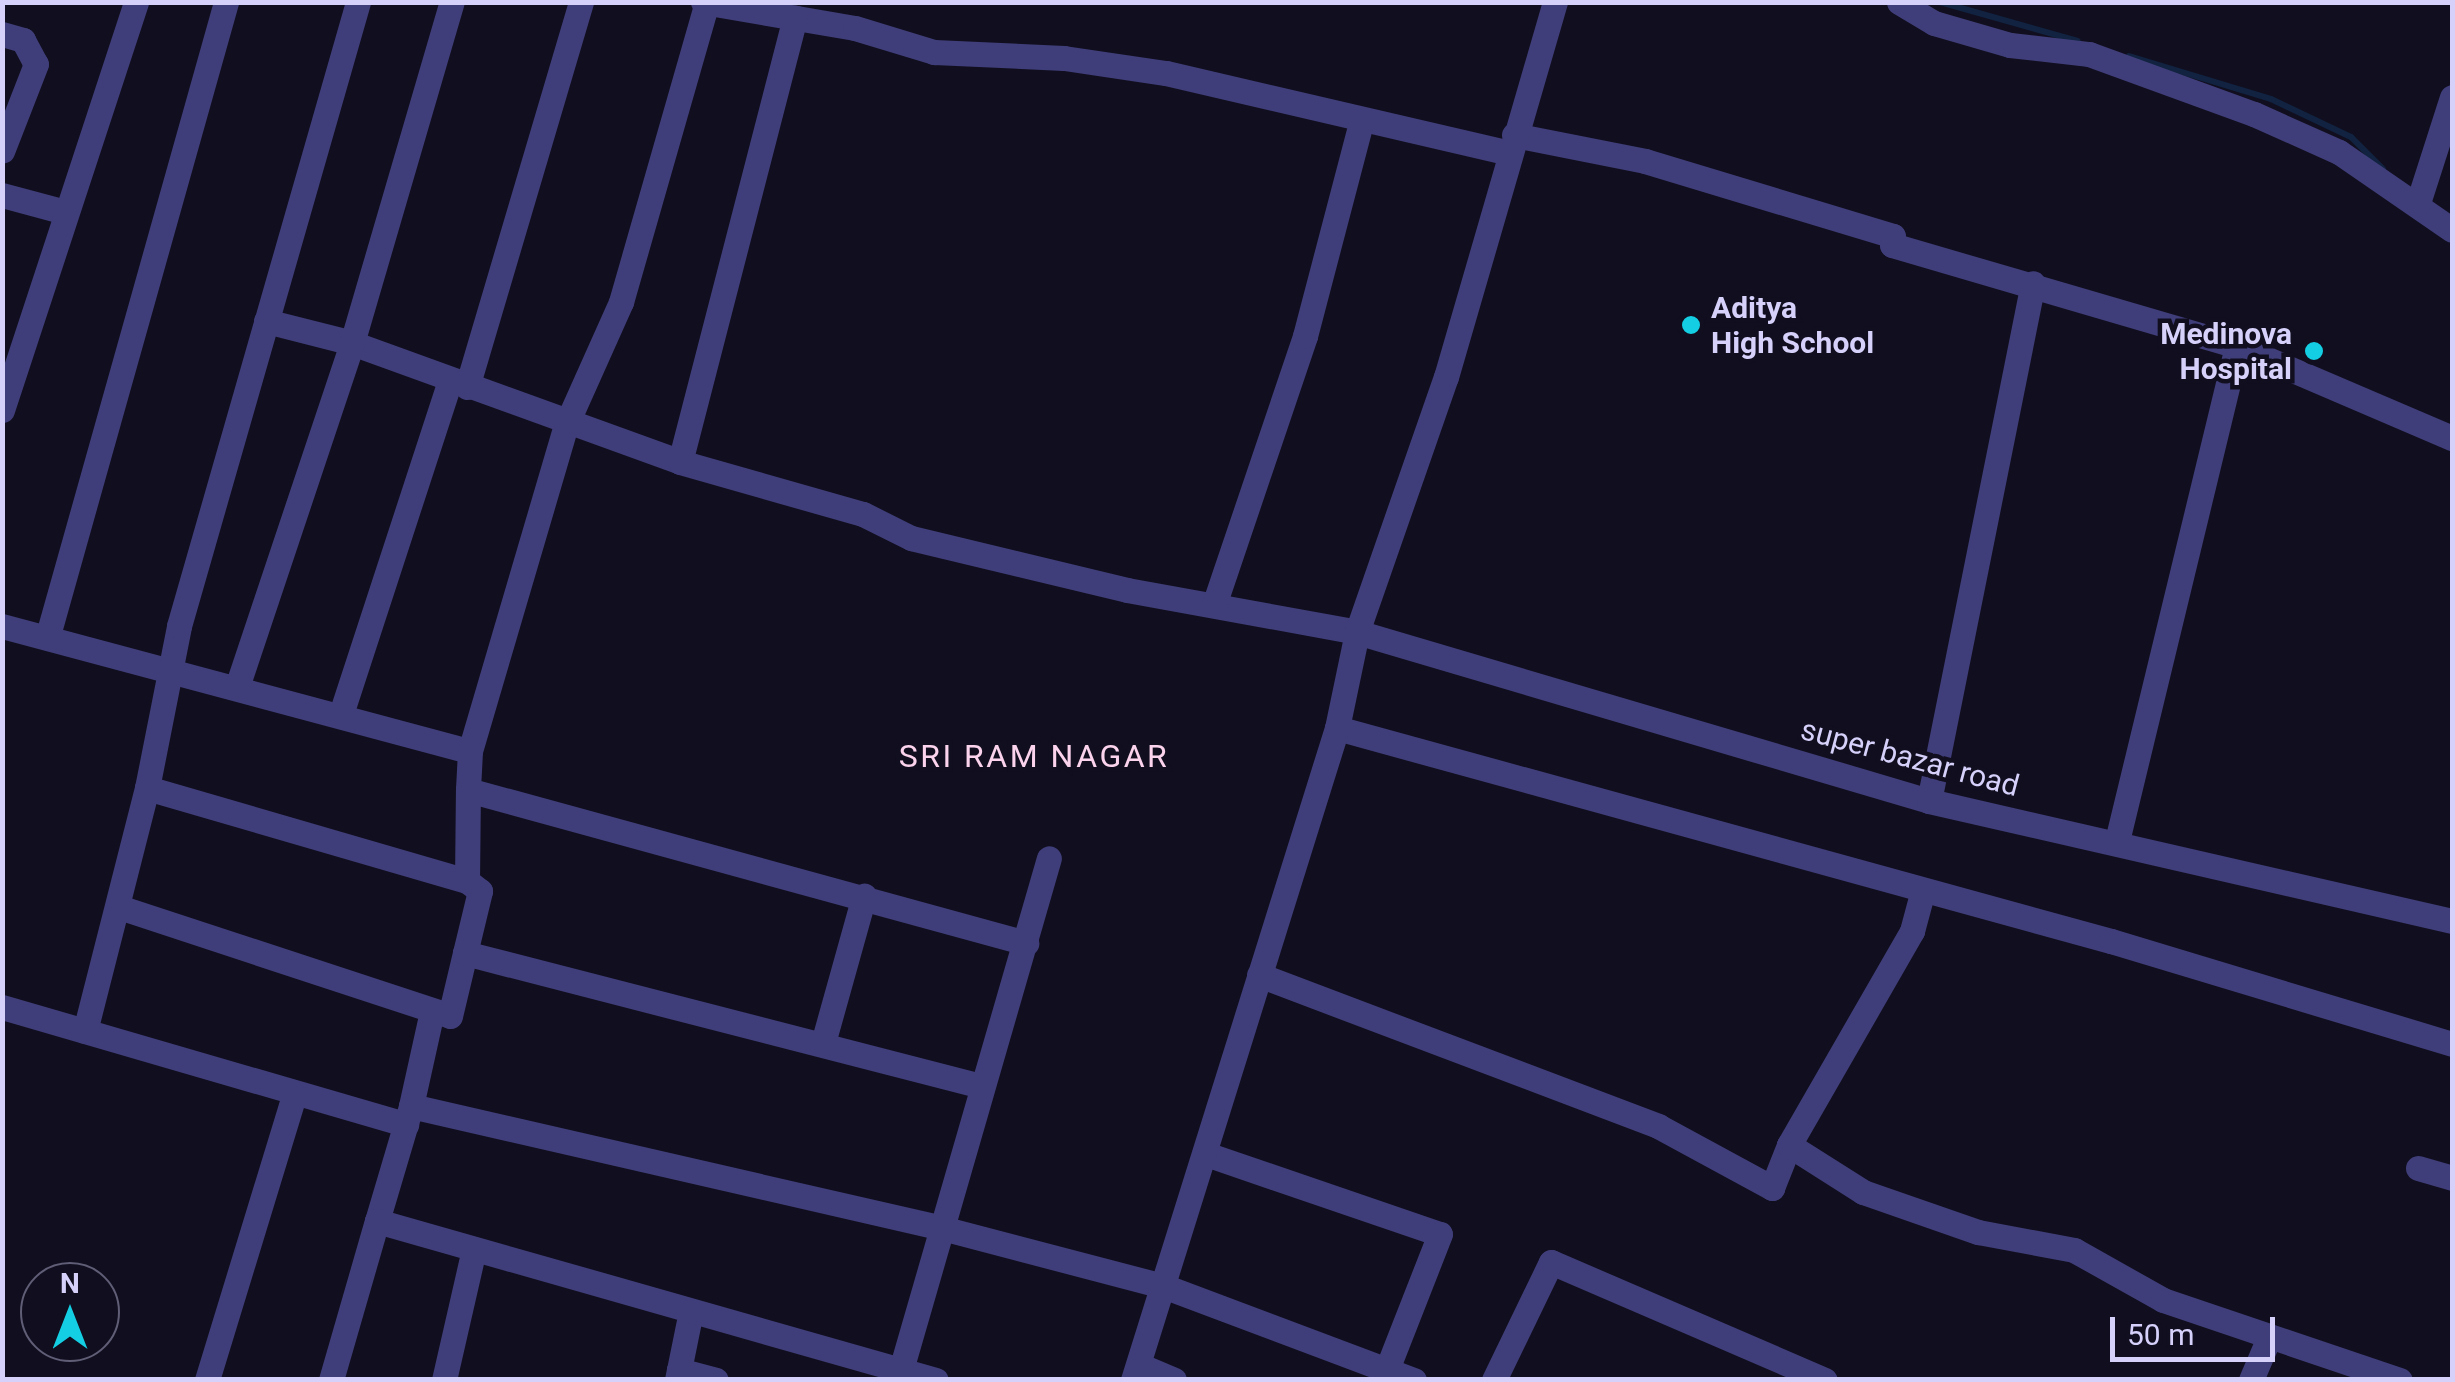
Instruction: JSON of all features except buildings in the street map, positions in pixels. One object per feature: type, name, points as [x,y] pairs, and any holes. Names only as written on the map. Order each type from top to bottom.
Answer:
[{"type":"street","points":[[2,410],[136,2]]},
{"type":"street","points":[[48,635],[226,2]]},
{"type":"street","points":[[85,1030],[119,907],[175,668],[179,626],[358,2]]},
{"type":"street","points":[[238,684],[352,344],[452,2]]},
{"type":"street","points":[[341,714],[458,384],[582,2]]},
{"type":"street","points":[[1174,1380],[1136,1372],[1166,1287],[1258,975],[1337,728],[1357,632],[1446,377],[1555,2]]},
{"type":"street","points":[[1899,2],[1934,23],[2010,45],[2089,54],[2254,114],[2339,152],[2452,230]]},
{"type":"street","points":[[467,881],[470,752],[566,425],[621,302],[705,3],[795,18],[934,52],[1064,58],[1166,73],[1362,119],[1644,161],[1893,236],[1892,245],[2034,282],[2237,346],[2452,438]]},
{"type":"street","points":[[680,462],[795,18]]},
{"type":"street","points":[[2,34],[24,40],[36,64],[2,151]]},
{"type":"street","points":[[2418,204],[2452,97]]},
{"type":"street","points":[[1214,605],[1305,336],[1362,119]]},
{"type":"street","points":[[2,196],[65,212]]},
{"type":"street","points":[[1929,801],[2034,282]]},
{"type":"street","name":"super bazar road","points":[[266,321],[352,344],[566,425],[680,462],[862,514],[911,538],[1214,605],[1357,632],[1929,801],[2117,840],[2452,921]]},
{"type":"street","points":[[2117,840],[2237,346]]},
{"type":"street","points":[[2,626],[238,684],[470,752]]},
{"type":"street","points":[[1337,728],[1923,890],[2452,1044]]},
{"type":"street","points":[[119,907],[450,1016],[480,891],[467,881],[147,788]]},
{"type":"street","points":[[468,790],[1026,942]]},
{"type":"street","points":[[899,1374],[938,1227],[1048,858]]},
{"type":"street","points":[[1258,975],[1658,1126],[1772,1188],[1789,1145],[1912,931],[1923,890]]},
{"type":"street","points":[[824,1043],[864,896]]},
{"type":"street","points":[[465,953],[981,1086]]},
{"type":"street","points":[[2,1007],[295,1093],[938,1227],[1166,1287],[1414,1380]]},
{"type":"street","points":[[331,1380],[409,1115],[432,1011]]},
{"type":"street","points":[[207,1380],[295,1093]]},
{"type":"street","points":[[1789,1145],[1863,1192],[1978,1232],[2074,1250],[2163,1300],[2268,1340],[2400,1380]]},
{"type":"street","points":[[1206,1154],[1440,1234],[1387,1369]]},
{"type":"street","points":[[2418,1168],[2452,1178]]},
{"type":"street","points":[[377,1221],[899,1374],[936,1380]]},
{"type":"street","points":[[444,1380],[474,1248]]},
{"type":"street","points":[[1494,1380],[1552,1262],[1825,1380]]},
{"type":"street","points":[[692,1311],[678,1375],[716,1380]]},
{"type":"street","points":[[2251,1380],[2268,1340]]},
{"type":"waterway","points":[[1940,2],[2078,41]]},
{"type":"waterway","points":[[2129,56],[2271,99],[2351,137],[2383,169]]},
{"type":"place","name":"Aditya High School","points":[[1691,325]]},
{"type":"place","name":"Medinova Hospital","points":[[2314,351]]},
{"type":"district","name":"SRI RAM NAGAR","points":[[1034,756]]}]
